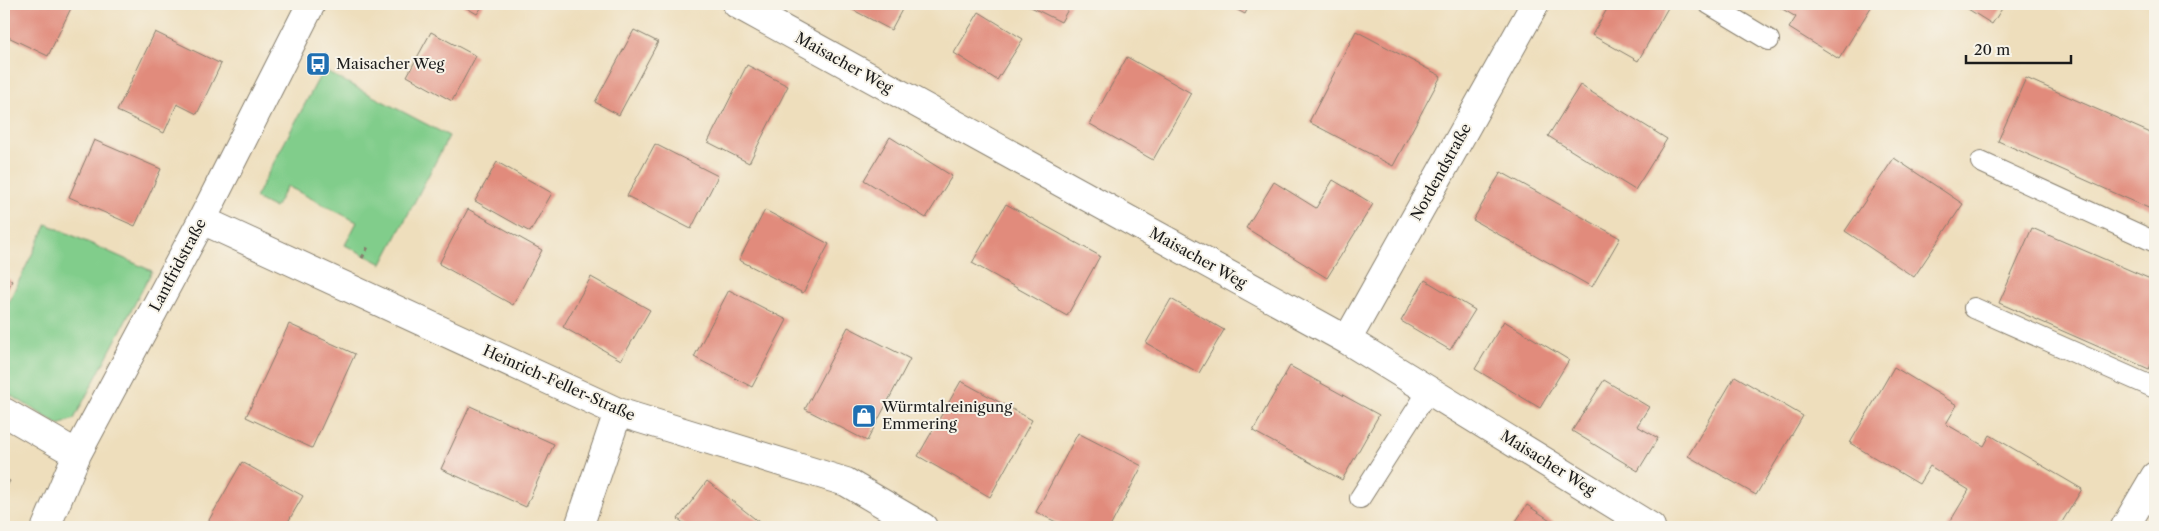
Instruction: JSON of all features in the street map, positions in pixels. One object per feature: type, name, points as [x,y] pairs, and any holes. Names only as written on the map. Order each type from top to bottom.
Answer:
[{"type":"street","name":"Lantfridstraße","points":[[46,527],[77,454],[202,220],[311,4]]},
{"type":"street","name":"Maisacher Weg","points":[[737,4],[1347,340],[1652,527]]},
{"type":"street","name":"Nordendstraße","points":[[1347,340],[1535,4]]},
{"type":"street","name":"Heinrich-Feller-Straße","points":[[202,220],[618,412],[846,482],[923,527]]},
{"type":"street","points":[[4,412],[77,454]]},
{"type":"street","points":[[579,527],[618,412]]},
{"type":"street","points":[[2125,527],[2155,476]]},
{"type":"lane","points":[[1709,4],[1768,40]]},
{"type":"lane","points":[[1981,162],[2155,242]]},
{"type":"lane","points":[[1974,308],[2155,388]]},
{"type":"lane","points":[[1360,498],[1429,390]]},
{"type":"green space","points":[[323,70],[449,136],[382,264],[345,245],[357,222],[287,186],[275,208],[255,198]]},
{"type":"green space","points":[[47,224],[152,271],[74,419],[59,425],[4,391],[4,311]]},
{"type":"building","points":[[4,4],[73,4],[48,56],[4,35]]},
{"type":"building","points":[[460,4],[484,4],[477,14]]},
{"type":"building","points":[[842,4],[905,4],[891,30]]},
{"type":"building","points":[[1025,4],[1071,4],[1061,22]]},
{"type":"building","points":[[1226,4],[1250,4],[1245,14]]},
{"type":"building","points":[[1610,4],[1670,4],[1638,61],[1592,35]]},
{"type":"building","points":[[1774,4],[1873,4],[1839,59],[1789,28],[1796,17]]},
{"type":"building","points":[[1960,4],[2005,4],[1992,24]]},
{"type":"building","points":[[979,12],[1023,39],[997,80],[954,53]]},
{"type":"building","points":[[634,30],[658,42],[619,115],[595,102]]},
{"type":"building","points":[[1356,31],[1441,76],[1393,166],[1309,122]]},
{"type":"building","points":[[155,32],[221,64],[197,114],[177,104],[164,133],[117,111]]},
{"type":"building","points":[[431,32],[476,56],[452,101],[407,76]]},
{"type":"building","points":[[1127,57],[1191,93],[1153,160],[1090,124]]},
{"type":"building","points":[[747,65],[788,86],[749,163],[708,142]]},
{"type":"building","points":[[2026,78],[2155,135],[2155,211],[1998,141]]},
{"type":"building","points":[[1580,85],[1667,139],[1635,190],[1548,136]]},
{"type":"building","points":[[890,137],[952,176],[926,218],[864,180]]},
{"type":"building","points":[[94,140],[161,169],[135,226],[69,197]]},
{"type":"building","points":[[655,144],[718,176],[691,229],[627,196]]},
{"type":"building","points":[[1894,158],[1963,204],[1914,277],[1845,231]]},
{"type":"building","points":[[497,162],[552,193],[530,232],[475,201]]},
{"type":"building","points":[[1501,172],[1620,238],[1592,287],[1473,220]]},
{"type":"building","points":[[1333,180],[1373,204],[1327,278],[1246,228],[1274,182],[1316,208]]},
{"type":"building","points":[[1006,204],[1100,256],[1067,316],[972,263]]},
{"type":"building","points":[[468,209],[542,250],[513,305],[439,264]]},
{"type":"building","points":[[765,210],[829,244],[803,293],[739,260]]},
{"type":"building","points":[[2032,228],[2155,281],[2155,356],[2149,369],[1999,303]]},
{"type":"building","points":[[4,276],[12,281],[4,295]]},
{"type":"building","points":[[591,277],[650,310],[621,360],[563,327]]},
{"type":"building","points":[[1425,280],[1475,310],[1450,350],[1401,321]]},
{"type":"building","points":[[729,290],[787,320],[752,387],[694,357]]},
{"type":"building","points":[[1171,299],[1224,330],[1199,373],[1146,343]]},
{"type":"building","points":[[1504,321],[1569,360],[1540,408],[1475,369]]},
{"type":"building","points":[[289,324],[355,354],[312,448],[246,417]]},
{"type":"building","points":[[848,327],[910,359],[867,441],[805,409]]},
{"type":"building","points":[[1290,366],[1379,415],[1342,480],[1253,431]]},
{"type":"building","points":[[1894,367],[1957,405],[1946,424],[1984,446],[1990,435],[2082,489],[2059,527],[1947,527],[1969,490],[1930,466],[1919,484],[1850,443]]},
{"type":"building","points":[[1735,376],[1803,416],[1756,495],[1688,456]]},
{"type":"building","points":[[1604,380],[1649,407],[1637,426],[1658,438],[1638,471],[1572,431]]},
{"type":"building","points":[[961,381],[1032,420],[990,497],[918,456]]},
{"type":"building","points":[[470,406],[554,444],[526,507],[441,469]]},
{"type":"building","points":[[1078,433],[1142,466],[1110,527],[1066,527],[1036,512]]},
{"type":"building","points":[[242,462],[303,496],[285,527],[205,527]]},
{"type":"building","points":[[4,477],[10,481],[4,491]]},
{"type":"building","points":[[707,481],[759,522],[755,527],[689,527],[678,519]]},
{"type":"building","points":[[1527,505],[1561,527],[1512,527]]},
{"type":"place","name":"Maisacher Weg","points":[[318,64]]},
{"type":"place","name":"Würmtalreinigung Emmering","points":[[864,416]]}]
